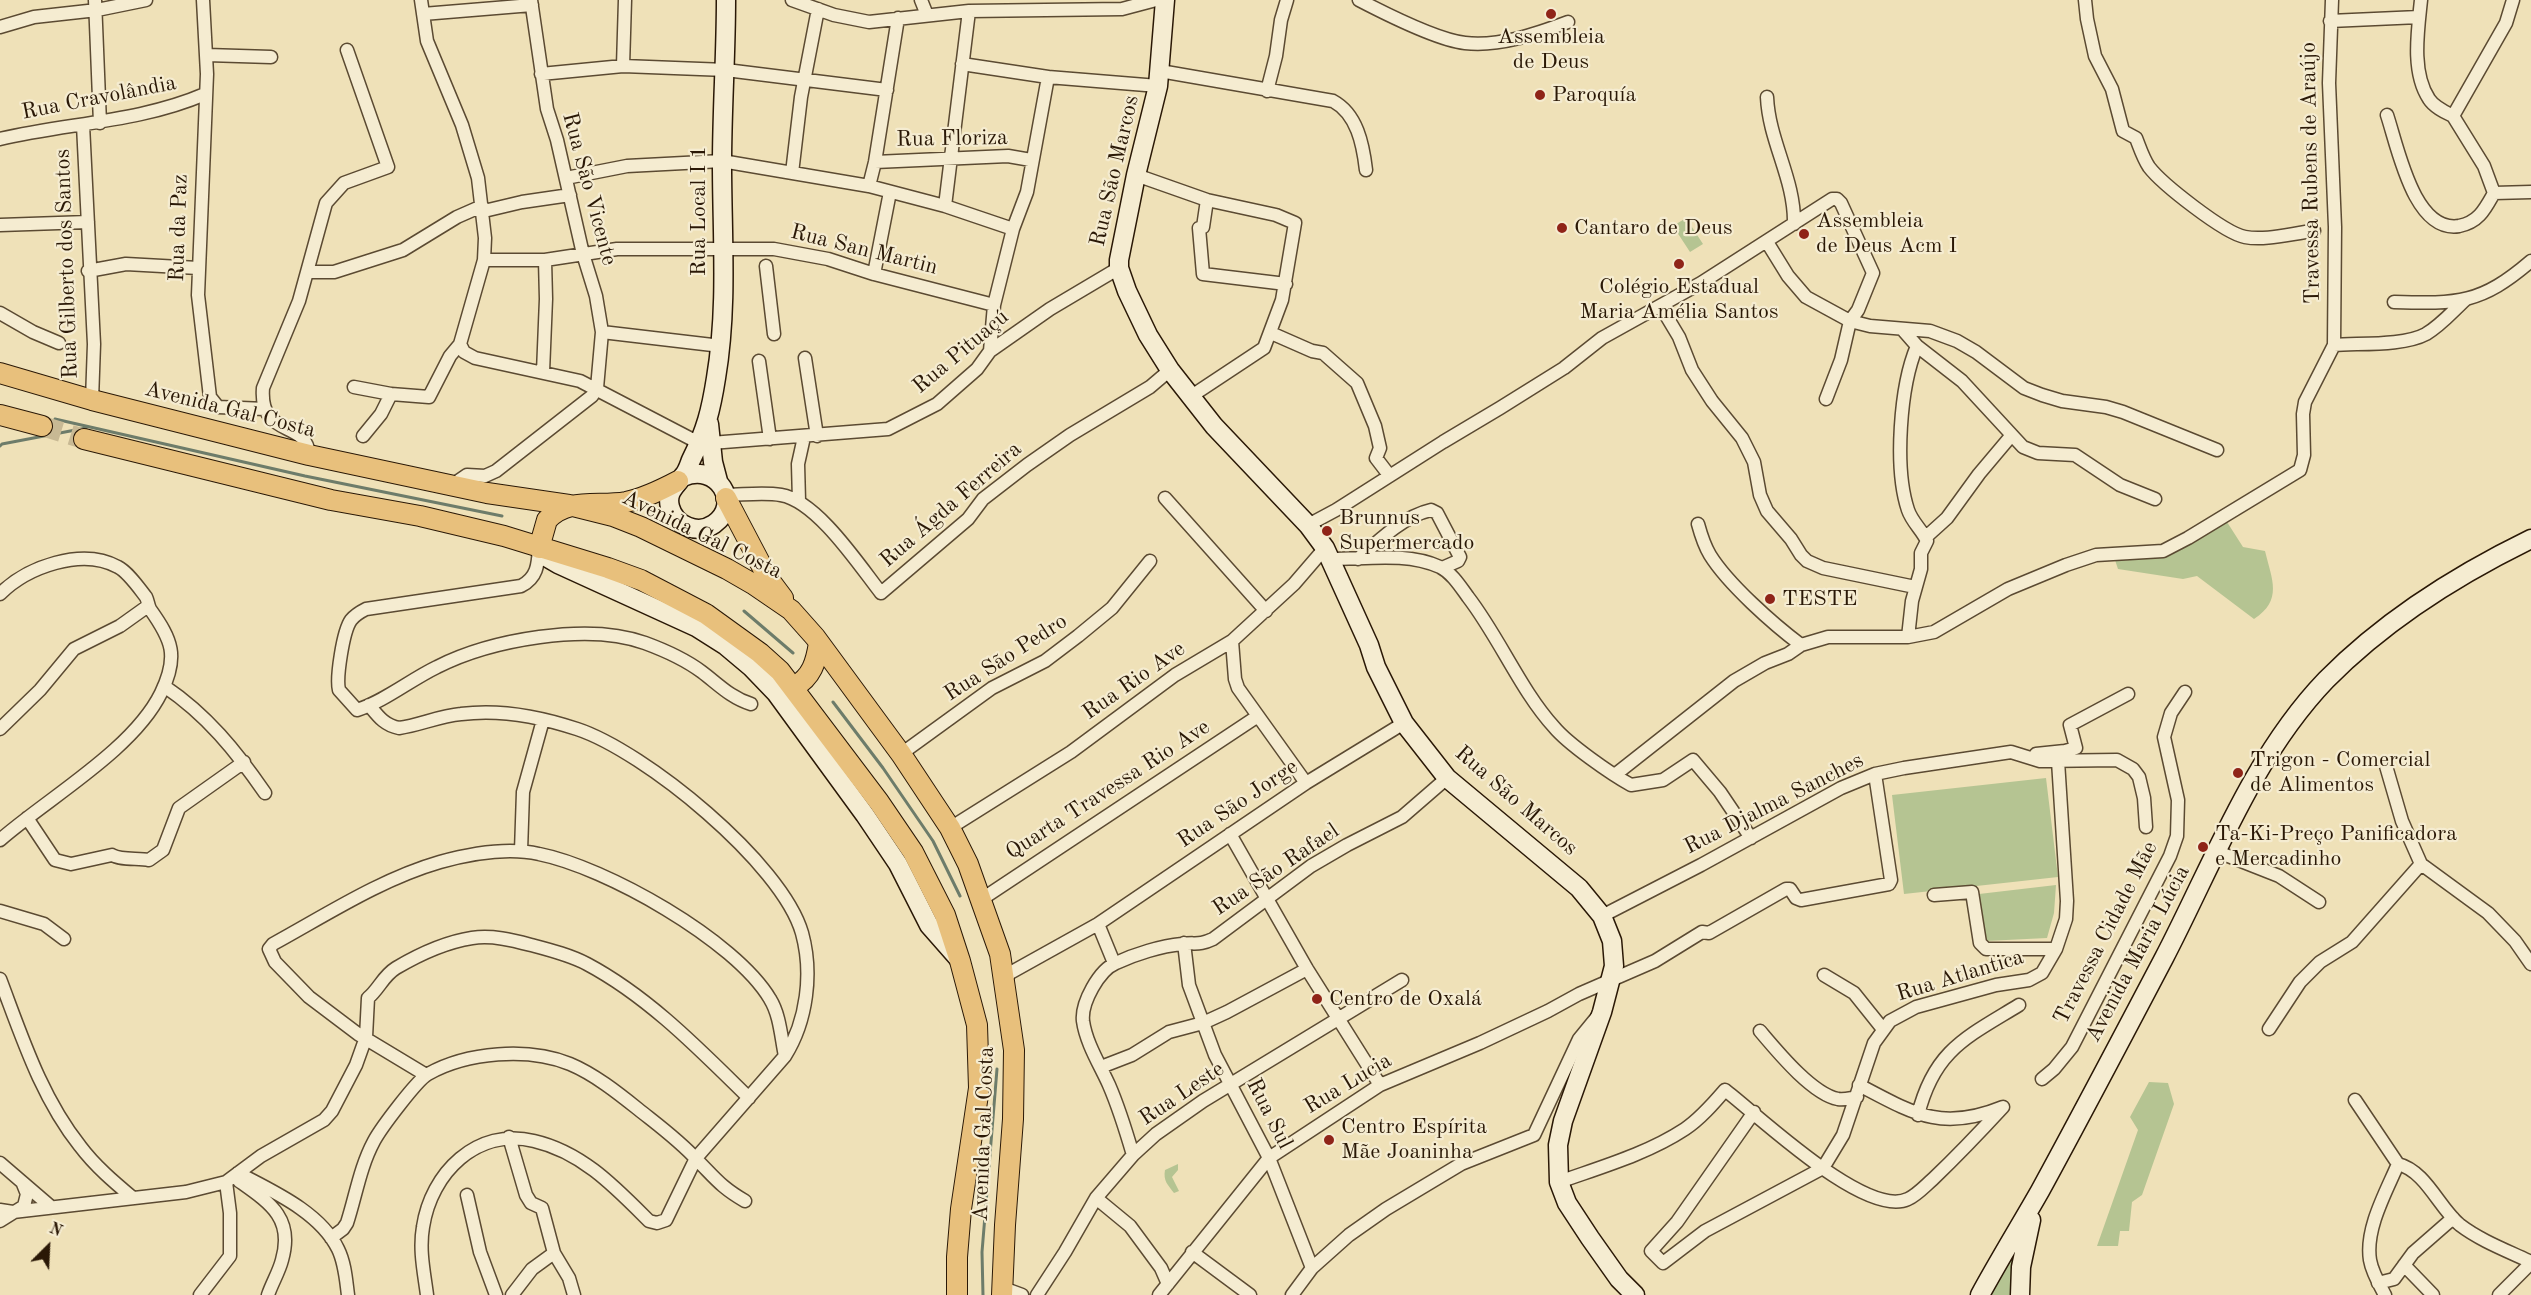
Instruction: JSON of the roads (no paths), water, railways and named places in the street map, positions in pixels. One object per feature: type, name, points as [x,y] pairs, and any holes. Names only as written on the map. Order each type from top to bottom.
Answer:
[{"type":"main road","name":"Rua Local I 1","points":[[724,495],[705,443],[721,345],[726,0]]},
{"type":"main road","name":"Rua São Marcos","points":[[1165,0],[1159,79],[1136,175],[1119,268],[1127,291],[1148,335],[1190,397],[1214,426],[1308,525],[1328,554],[1369,645],[1376,667],[1404,723],[1447,778],[1579,888],[1602,916],[1614,951],[1612,980],[1563,1121],[1558,1145],[1559,1182],[1567,1203],[1590,1238],[1619,1279],[1635,1295]]},
{"type":"main road","name":"Avenida Gal Costa","points":[[0,373],[92,400],[309,455],[451,486],[569,505],[614,516],[735,574],[791,610],[819,643],[901,754],[950,828],[982,899],[1000,954],[1014,1050],[1014,1119],[1005,1225],[1003,1292]]},
{"type":"main road","points":[[0,415],[42,426]]},
{"type":"main road","name":"Avenida Gal Costa","points":[[84,439],[331,500],[432,518],[608,568],[677,598],[734,632],[760,653],[794,687],[879,801],[913,852],[945,915],[960,961],[977,1025],[979,1088],[961,1209],[957,1295]]},
{"type":"main road","points":[[705,443],[670,492],[670,506],[676,519],[687,527],[700,529],[711,526],[722,515],[724,495]]},
{"type":"main road","points":[[791,610],[768,578],[724,495],[702,473],[680,479],[641,499],[623,503],[569,505],[547,520],[539,548],[546,557],[696,627],[726,646],[767,683],[806,733],[885,844],[898,864],[929,925],[960,961]]},
{"type":"main road","name":"Avenida Maria Lúcia","points":[[1980,1295],[2039,1192],[2270,755],[2298,714],[2325,681],[2419,601],[2531,539]]},
{"type":"main road","points":[[767,683],[779,688],[794,687],[805,680],[813,669],[819,643]]},
{"type":"main road","name":"Avenida Maria Lúcia","points":[[2020,1295],[2027,1232],[2039,1192]]},
{"type":"street","points":[[0,27],[34,17],[96,5],[146,0]]},
{"type":"street","name":"Rua da Paz","points":[[203,0],[207,55],[198,268],[200,326],[210,397],[218,407],[265,409]]},
{"type":"street","points":[[354,387],[391,394],[429,397],[450,356],[459,344],[484,260],[483,209],[470,152],[427,41],[421,0]]},
{"type":"street","points":[[623,66],[625,0]]},
{"type":"street","points":[[792,0],[853,20],[868,22],[969,11],[988,5],[1122,9],[1156,0]]},
{"type":"street","points":[[921,0],[927,15]]},
{"type":"street","points":[[1267,91],[1287,0]]},
{"type":"street","points":[[1359,0],[1436,36],[1463,43],[1508,40],[1568,22]]},
{"type":"street","points":[[2085,0],[2095,56],[2112,89],[2123,131],[2136,138],[2142,155],[2162,181],[2194,208],[2240,236],[2258,237],[2314,231]]},
{"type":"street","name":"Travessa Rubens de Araújo","points":[[2332,0],[2329,83],[2335,227],[2334,345]]},
{"type":"street","points":[[2387,115],[2421,208],[2439,224],[2452,227],[2472,222],[2485,210],[2494,193],[2484,166],[2453,116],[2429,100],[2419,74],[2421,0]]},
{"type":"street","points":[[2453,116],[2506,22],[2513,0]]},
{"type":"street","points":[[423,14],[532,2]]},
{"type":"street","name":"Rua São Vicente","points":[[532,2],[547,109],[596,296],[602,332],[597,388]]},
{"type":"street","points":[[96,5],[100,123]]},
{"type":"street","points":[[792,172],[804,80],[818,9]]},
{"type":"street","points":[[945,206],[969,11]]},
{"type":"street","points":[[2330,21],[2419,17]]},
{"type":"street","points":[[869,186],[875,162],[898,18]]},
{"type":"street","points":[[309,455],[309,447],[304,439],[276,424],[265,409],[263,388],[291,322],[326,203],[336,190],[356,177],[388,167],[346,50]]},
{"type":"street","points":[[207,55],[271,57]]},
{"type":"street","points":[[962,64],[1048,77],[1159,79],[1325,98],[1339,104],[1356,127],[1363,145],[1366,170]]},
{"type":"street","points":[[541,74],[623,66],[726,70],[887,90]]},
{"type":"street","points":[[990,351],[994,305],[1013,229],[1027,192],[1031,160],[1048,77]]},
{"type":"street","name":"Rua Cravolândia","points":[[0,140],[100,123],[172,106],[206,94]]},
{"type":"street","points":[[1767,97],[1770,124],[1795,203],[1794,224]]},
{"type":"street","name":"Rua Gilberto dos Santos","points":[[82,125],[88,222],[88,270],[94,344],[92,400]]},
{"type":"street","name":"Rua Floriza","points":[[875,162],[1008,156],[1031,160]]},
{"type":"street","points":[[566,178],[627,166],[722,160],[869,186],[945,206],[1013,229]]},
{"type":"street","points":[[1136,175],[1207,200],[1276,215],[1294,223],[1286,284],[1264,348],[1190,397]]},
{"type":"street","points":[[874,274],[890,192]]},
{"type":"street","points":[[2494,193],[2531,192]]},
{"type":"street","points":[[307,272],[334,272],[403,250],[457,218],[483,209],[570,195]]},
{"type":"street","points":[[1308,525],[1336,510],[1564,368],[1602,338],[1661,306],[1767,242],[1832,199],[1836,199],[1841,203],[1873,273],[1858,310],[1850,321],[1841,360],[1826,399]]},
{"type":"street","points":[[1207,200],[1203,227],[1199,228],[1203,274],[1286,284]]},
{"type":"street","points":[[0,225],[88,222]]},
{"type":"street","points":[[1767,242],[1788,276],[1806,297],[1850,321],[1903,330],[1930,331],[1957,341],[1992,362],[2024,388],[2062,402],[2106,407],[2123,412],[2217,450]]},
{"type":"street","name":"Rua San Martin","points":[[484,260],[545,260],[617,249],[774,249],[802,252],[874,274],[994,305]]},
{"type":"street","points":[[543,372],[545,260]]},
{"type":"street","points":[[2394,302],[2439,304],[2465,300],[2485,294],[2514,276],[2531,261]]},
{"type":"street","points":[[88,270],[126,264],[198,268]]},
{"type":"street","points":[[766,266],[774,334]]},
{"type":"street","name":"Rua Pituaçú","points":[[705,443],[888,429],[937,404],[977,369],[990,351],[1050,309],[1119,268]]},
{"type":"street","points":[[1616,774],[1740,677],[1788,654],[1801,645],[1828,637],[1908,637],[1934,632],[2008,589],[2066,565],[2096,555],[2129,551],[2163,551],[2188,538],[2300,470],[2304,460],[2305,402],[2334,345],[2411,340],[2437,326],[2465,300]]},
{"type":"street","points":[[1661,306],[1679,337],[1692,370],[1712,401],[1742,438],[1754,462],[1760,495],[1767,511],[1791,539],[1801,555],[1807,561],[1823,568],[1915,587]]},
{"type":"street","points":[[0,313],[33,332],[59,343]]},
{"type":"street","points":[[1903,330],[1917,346],[1962,381],[2012,436],[2030,451],[2075,455],[2120,485],[2155,499]]},
{"type":"street","points":[[602,332],[721,345]]},
{"type":"street","points":[[1271,333],[1312,351],[1326,354],[1357,383],[1376,426],[1380,448],[1377,458],[1389,475]]},
{"type":"street","points":[[459,344],[464,352],[476,358],[580,381],[705,443]]},
{"type":"street","points":[[1908,637],[1915,587],[1921,568],[1921,553],[1927,541],[1909,512],[1902,481],[1901,462],[1900,442],[1908,377],[1917,346]]},
{"type":"street","points":[[805,358],[817,436]]},
{"type":"street","points":[[759,361],[770,439]]},
{"type":"street","name":"Rua Ágda Ferreira","points":[[799,501],[815,513],[881,594],[968,519],[983,499],[1070,435],[1150,387],[1170,370]]},
{"type":"street","points":[[451,486],[467,475],[484,476],[496,471],[582,406],[597,388]]},
{"type":"street","points":[[363,436],[381,414],[391,394]]},
{"type":"street","points":[[1926,537],[1947,518],[1983,468],[2012,436]]},
{"type":"street","points":[[724,495],[782,495],[799,501],[798,464],[804,437]]},
{"type":"street","points":[[1165,498],[1266,611]]},
{"type":"street","points":[[1358,559],[1383,537],[1410,519],[1431,510],[1437,513],[1460,557],[1458,561],[1442,568]]},
{"type":"street","points":[[1698,524],[1704,545],[1724,572],[1801,645]]},
{"type":"street","points":[[539,548],[536,573],[533,578],[521,586],[366,609],[352,619],[347,626],[338,681],[339,690],[357,710],[459,656],[501,644],[565,635],[614,635],[641,641],[691,665],[728,694],[751,704]]},
{"type":"street","points":[[1328,554],[1358,559],[1405,558],[1442,568],[1453,577],[1480,613],[1553,727],[1565,738],[1630,785],[1663,780],[1693,760],[1735,812],[1750,838]]},
{"type":"street","name":"Rua Rio Ave","points":[[950,828],[1071,752],[1175,675],[1232,641],[1328,554]]},
{"type":"street","points":[[0,594],[17,581],[63,560],[74,559],[119,567],[147,598],[148,606],[169,638],[171,660],[164,686],[152,709],[130,735],[0,840]]},
{"type":"street","name":"Rua São Pedro","points":[[901,754],[992,688],[1045,661],[1078,636],[1112,608],[1150,561]]},
{"type":"street","points":[[0,729],[40,690],[74,650],[120,626],[148,606]]},
{"type":"street","points":[[1232,641],[1234,679],[1238,688],[1306,783]]},
{"type":"street","points":[[164,686],[214,727],[244,762],[265,793]]},
{"type":"street","name":"Travessa Cidade Mãe","points":[[2042,1079],[2054,1069],[2072,1047],[2170,856],[2177,836],[2178,800],[2164,738],[2171,712],[2185,692]]},
{"type":"street","name":"Rua Djalma Sanches","points":[[1602,916],[1841,788],[1875,774],[1992,753],[2042,754],[2076,748],[2070,725],[2128,694]]},
{"type":"street","points":[[369,705],[381,720],[390,726],[399,728],[440,717],[480,712],[522,715],[596,736],[670,783],[719,822],[741,844],[776,886],[796,918],[802,934],[806,964],[806,998],[793,1042],[785,1056],[696,1158],[669,1217],[657,1223],[649,1221],[609,1181],[578,1159],[536,1141],[509,1137],[488,1142],[470,1150],[453,1163],[435,1189],[423,1226],[422,1244],[428,1295]]},
{"type":"street","name":"Quarta Travessa Rio Ave","points":[[982,899],[1258,716]]},
{"type":"street","points":[[521,851],[523,792],[543,720]]},
{"type":"street","name":"Rua São Jorge","points":[[1005,980],[1010,973],[1098,924],[1306,783],[1404,723]]},
{"type":"street","name":"Rua Djalma Sanches","points":[[2011,752],[2033,760],[2117,760],[2133,769],[2143,786],[2146,827]]},
{"type":"street","name":"Rua Atlantica","points":[[1822,1168],[1843,1135],[1874,1042],[1882,1028],[1900,1014],[1916,1006],[2035,977],[2042,973],[2056,949],[2066,920],[2068,883],[2058,761]]},
{"type":"street","points":[[27,818],[55,860],[71,864],[112,855],[116,858],[149,860],[163,850],[179,808],[244,762]]},
{"type":"street","points":[[2386,766],[2402,821],[2421,864],[2488,913],[2515,941],[2531,964]]},
{"type":"street","name":"Rua Lucia","points":[[1159,1295],[1269,1158],[1380,1085],[1497,1036],[1655,961],[1702,932],[1709,933],[1788,889],[1801,900],[1890,883],[1875,774]]},
{"type":"street","name":"Rua São Rafael","points":[[1114,963],[1143,953],[1184,944],[1195,946],[1213,939],[1311,866],[1402,817],[1447,778]]},
{"type":"street","points":[[1230,834],[1307,969],[1380,1085]]},
{"type":"street","points":[[426,1075],[358,1034],[309,997],[275,962],[269,952],[273,944],[388,882],[410,873],[440,862],[521,851],[569,862],[609,879],[664,907],[693,926],[730,955],[763,988],[777,1015],[785,1056]]},
{"type":"street","points":[[2218,852],[2279,876],[2319,902]]},
{"type":"street","points":[[2269,1029],[2300,982],[2320,962],[2352,942],[2421,864]]},
{"type":"street","points":[[1934,895],[1969,892],[1973,894],[1980,943],[1986,949],[2056,949]]},
{"type":"street","points":[[0,911],[44,924],[64,939]]},
{"type":"street","points":[[1098,924],[1114,963],[1098,981],[1083,1010],[1083,1020],[1087,1039],[1120,1112],[1133,1155]]},
{"type":"street","points":[[0,1210],[13,1212],[186,1192],[233,1177],[288,1138],[302,1134],[324,1120],[339,1101],[366,1037],[368,998],[378,989],[382,980],[396,969],[456,942],[474,938],[513,940],[583,962],[608,977],[680,1032],[749,1098]]},
{"type":"street","name":"Rua Sul","points":[[1184,944],[1190,985],[1215,1055],[1269,1158],[1312,1268]]},
{"type":"street","points":[[1101,1067],[1132,1055],[1169,1032],[1203,1023],[1307,969]]},
{"type":"street","points":[[1824,975],[1854,993],[1882,1028]]},
{"type":"street","points":[[0,979],[36,1072],[64,1125],[96,1165],[133,1198]]},
{"type":"street","name":"Rua Leste","points":[[1037,1295],[1096,1198],[1133,1155],[1178,1117],[1402,980]]},
{"type":"street","points":[[1918,1115],[1929,1080],[1954,1047],[1972,1033],[2019,1005]]},
{"type":"street","points":[[1292,1295],[1312,1268],[1349,1235],[1410,1194],[1461,1164],[1534,1135],[1579,1039],[1602,1012]]},
{"type":"street","points":[[1559,1182],[1627,1158],[1661,1143],[1696,1120],[1725,1090],[1822,1168],[1853,1189],[1873,1198],[1890,1201],[1909,1199],[1955,1158],[2003,1107],[1966,1119],[1945,1120],[1918,1115],[1858,1091],[1837,1099],[1819,1089],[1778,1052],[1760,1031]]},
{"type":"street","points":[[331,1238],[343,1229],[346,1223],[360,1172],[380,1130],[426,1075],[456,1062],[487,1054],[534,1056],[562,1061],[580,1069],[620,1096],[696,1158],[720,1186],[745,1201]]},
{"type":"street","points":[[2355,1100],[2402,1165],[2453,1218],[2471,1232],[2531,1263],[2499,1295]]},
{"type":"street","points":[[1754,1112],[1677,1222],[1652,1251],[1666,1263],[1692,1239],[1705,1231],[1822,1168]]},
{"type":"street","points":[[509,1137],[526,1195],[531,1203],[542,1208],[554,1252],[574,1295]]},
{"type":"street","points":[[0,1163],[50,1206]]},
{"type":"street","points":[[2402,1165],[2372,1233],[2370,1259],[2382,1289],[2394,1279],[2412,1253],[2453,1218]]},
{"type":"street","points":[[0,1180],[12,1177],[20,1182],[27,1194],[24,1206],[0,1221]]},
{"type":"street","points":[[233,1177],[300,1209],[331,1238],[342,1261],[348,1295]]},
{"type":"street","points":[[200,1295],[230,1256],[233,1177]]},
{"type":"street","points":[[233,1177],[266,1200],[277,1211],[282,1221],[285,1247],[282,1262],[268,1295]]},
{"type":"street","points":[[466,1195],[480,1252],[496,1295]]},
{"type":"street","points":[[1096,1198],[1130,1226],[1161,1268],[1168,1284]]},
{"type":"street","points":[[512,1295],[532,1269],[554,1252]]},
{"type":"street","points":[[1192,1252],[1250,1295]]},
{"type":"street","points":[[2404,1265],[2433,1295]]},
{"type":"street","points":[[1003,1292],[1022,1295]]},
{"type":"waterway","points":[[55,419],[305,476],[502,516]]},
{"type":"waterway","points":[[0,446],[86,428]]},
{"type":"waterway","points":[[744,611],[793,653]]},
{"type":"waterway","points":[[833,702],[883,768],[933,841],[960,896]]},
{"type":"waterway","points":[[983,1295],[982,1252],[997,1069]]},
{"type":"tunnel","points":[[42,426],[84,439]]},
{"type":"place","name":"Assembleia de Deus","points":[[1551,14]]},
{"type":"place","name":"Paroquía","points":[[1540,95]]},
{"type":"place","name":"Cantaro de Deus","points":[[1562,228]]},
{"type":"place","name":"Assembleia de Deus Acm I","points":[[1804,234]]},
{"type":"place","name":"Colégio Estadual Maria Amélia Santos","points":[[1679,264]]},
{"type":"place","name":"Brunnus Supermercado","points":[[1327,531]]},
{"type":"place","name":"TESTE","points":[[1770,599]]},
{"type":"place","name":"Trigon - Comercial de Alimentos","points":[[2238,773]]},
{"type":"place","name":"Ta-Ki-Preço Panificadora e Mercadinho","points":[[2203,847]]},
{"type":"place","name":"Centro de Oxalá","points":[[1317,999]]},
{"type":"place","name":"Centro Espírita Mãe Joaninha","points":[[1329,1140]]}]
